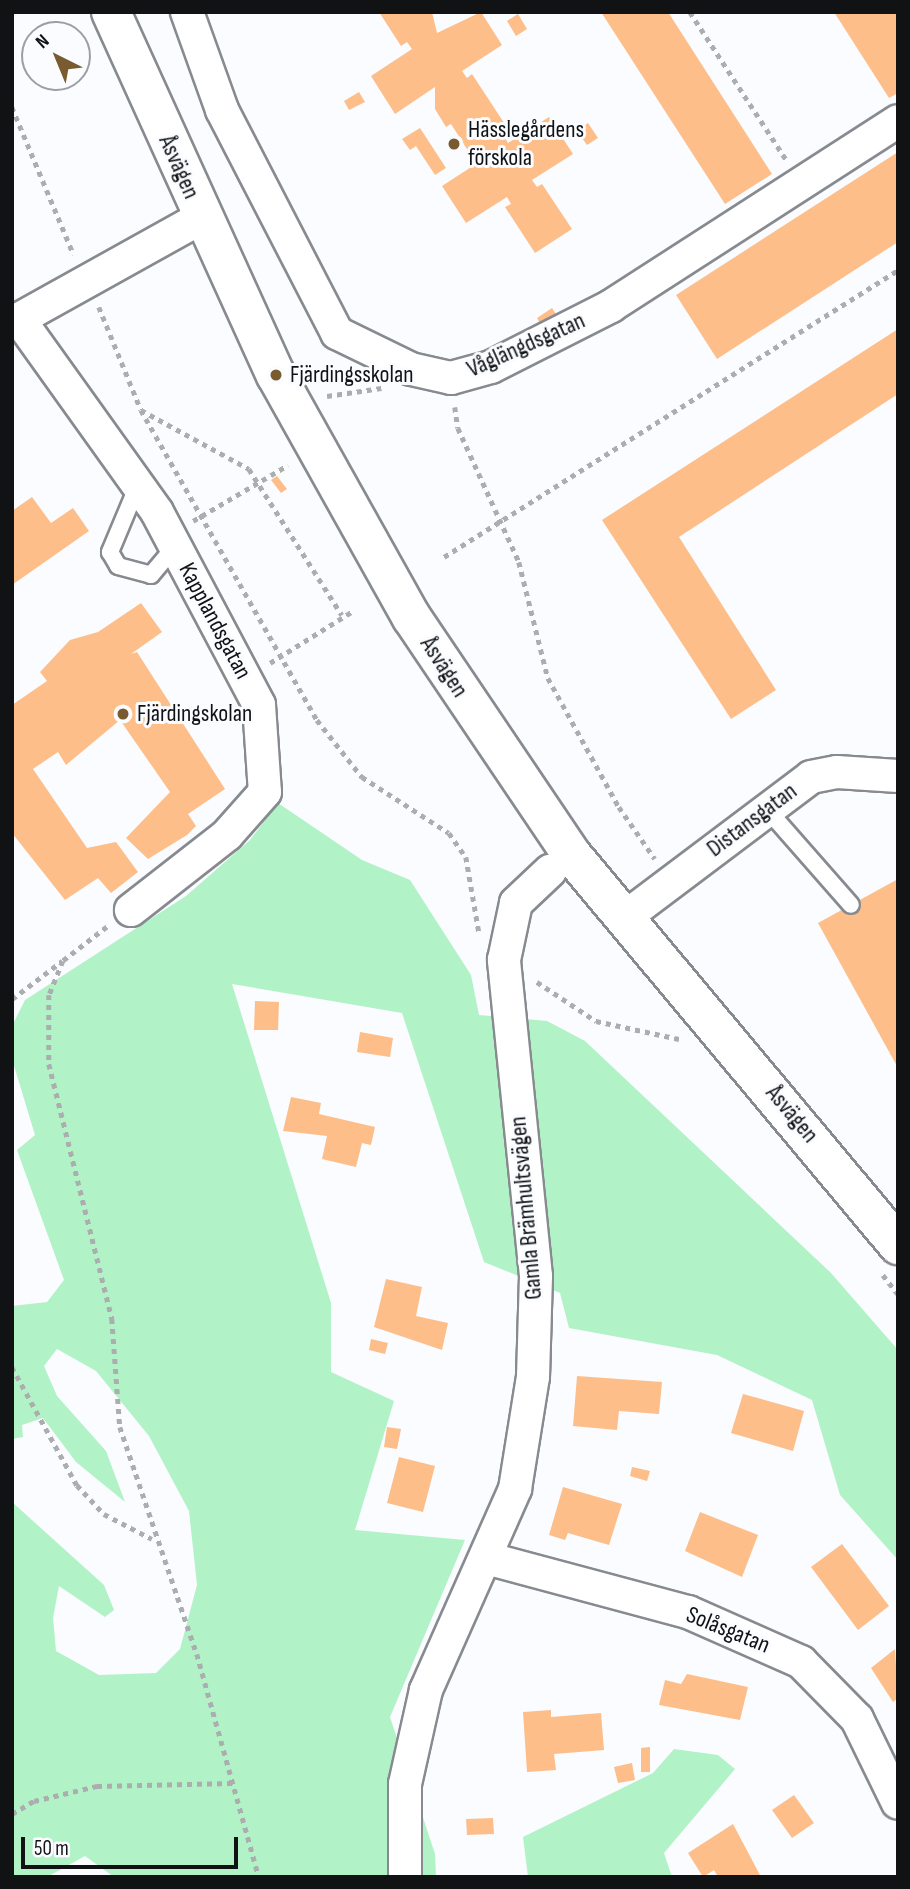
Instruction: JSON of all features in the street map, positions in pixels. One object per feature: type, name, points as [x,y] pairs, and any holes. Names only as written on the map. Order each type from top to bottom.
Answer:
[{"type":"street","name":"Åsvägen","points":[[111,12],[201,218],[320,460],[405,607],[523,788],[887,1255]]},
{"type":"street","name":"Våglängdsgatan","points":[[187,12],[222,110],[337,333],[411,369],[451,378],[491,366],[611,306],[804,187],[898,121]]},
{"type":"street","name":"Kapplandsgatan","points":[[131,910],[227,835],[265,792],[259,705],[173,541],[138,485],[16,321],[88,284],[201,218]]},
{"type":"street","name":"Distansgatan","points":[[624,918],[765,807],[811,777],[837,772],[898,776]]},
{"type":"street","name":"Gamla Brämhultsvägen","points":[[405,1877],[405,1784],[426,1690],[515,1489],[533,1377],[536,1288],[504,960],[516,903],[551,871]]},
{"type":"street","name":"Solåsgatan","points":[[486,1558],[688,1612],[801,1662],[857,1719],[898,1803]]},
{"type":"lane","points":[[138,485],[110,552],[118,566],[151,576],[173,541]]},
{"type":"lane","points":[[765,807],[851,905]]},
{"type":"path","points":[[690,12],[804,187]]},
{"type":"path","points":[[12,107],[141,410],[341,757],[455,841],[466,857],[483,942],[504,960],[596,1021],[685,1042]]},
{"type":"path","points":[[444,557],[898,270]]},
{"type":"path","points":[[451,378],[458,428],[502,521],[548,678],[619,807],[672,882]]},
{"type":"path","points":[[141,410],[249,469],[342,615]]},
{"type":"path","points":[[173,541],[202,516],[260,484],[289,464]]},
{"type":"path","points":[[246,679],[342,615],[353,611]]},
{"type":"path","points":[[12,999],[131,910]]},
{"type":"path","points":[[63,961],[49,995],[49,1064],[112,1319],[120,1427],[153,1539],[197,1654],[259,1877]]},
{"type":"path","points":[[887,1255],[898,1294]]},
{"type":"path","points":[[12,1367],[77,1485],[104,1514],[153,1539]]},
{"type":"path","points":[[12,1814],[34,1801],[97,1786],[233,1783]]},
{"type":"green space","points":[[278,803],[362,860],[410,880],[471,975],[479,1015],[547,1021],[585,1041],[831,1273],[898,1350],[898,1560],[840,1495],[812,1400],[717,1355],[569,1328],[560,1293],[484,1262],[402,1013],[232,984],[331,1303],[331,1372],[394,1401],[355,1530],[465,1540],[390,1717],[435,1854],[436,1877],[114,1877],[85,1856],[47,1877],[12,1877],[12,1502],[104,1585],[114,1610],[105,1617],[59,1586],[53,1618],[56,1651],[99,1675],[156,1673],[180,1649],[197,1585],[189,1511],[149,1436],[96,1371],[57,1349],[44,1366],[57,1396],[106,1451],[125,1502],[76,1462],[43,1418],[22,1425],[23,1437],[12,1439],[12,1306],[47,1302],[64,1280],[17,1150],[35,1135],[12,1059],[12,1026],[25,1000],[186,896],[250,840]]},
{"type":"green space","points":[[674,1749],[718,1755],[735,1769],[664,1853],[672,1877],[528,1877],[523,1837],[653,1773]]},
{"type":"building","points":[[379,12],[432,12],[437,33],[481,12],[502,45],[462,71],[467,78],[472,74],[510,132],[504,136],[508,143],[549,117],[573,154],[532,180],[537,187],[542,184],[572,229],[535,253],[505,207],[511,204],[507,197],[466,223],[442,186],[482,160],[478,153],[472,157],[451,124],[446,127],[435,109],[435,87],[395,114],[371,76],[412,49],[407,42],[401,46]]},
{"type":"building","points":[[601,12],[668,12],[772,174],[725,204]]},
{"type":"building","points":[[834,12],[898,12],[898,93],[889,98]]},
{"type":"building","points":[[518,14],[527,29],[516,36],[507,21]]},
{"type":"building","points":[[359,92],[365,102],[349,110],[344,101]]},
{"type":"building","points":[[588,123],[598,138],[587,145],[577,131]]},
{"type":"building","points":[[420,128],[446,168],[435,175],[416,146],[410,150],[402,139]]},
{"type":"building","points":[[898,152],[898,242],[717,359],[676,295]]},
{"type":"building","points":[[552,308],[558,317],[542,327],[537,318]]},
{"type":"building","points":[[898,329],[898,394],[679,537],[776,690],[731,719],[602,520]]},
{"type":"building","points":[[277,476],[287,489],[281,493],[271,480]]},
{"type":"building","points":[[32,497],[51,523],[73,508],[89,531],[12,585],[12,511]]},
{"type":"building","points":[[141,603],[162,632],[131,654],[137,652],[225,789],[188,814],[196,826],[187,835],[148,859],[126,838],[170,792],[120,720],[66,765],[58,752],[33,769],[87,848],[116,842],[138,872],[111,893],[98,878],[65,900],[12,833],[12,705],[47,681],[40,672],[70,640],[98,632]]},
{"type":"building","points":[[898,879],[898,1068],[818,923]]},
{"type":"building","points":[[255,1001],[279,1002],[278,1030],[254,1030]]},
{"type":"building","points":[[360,1032],[393,1038],[390,1057],[357,1052]]},
{"type":"building","points":[[291,1097],[321,1103],[319,1114],[375,1127],[371,1145],[362,1143],[356,1167],[322,1159],[327,1136],[283,1131]]},
{"type":"building","points":[[386,1279],[422,1287],[416,1316],[448,1323],[442,1350],[374,1327]]},
{"type":"building","points":[[371,1339],[388,1343],[385,1354],[369,1350]]},
{"type":"building","points":[[577,1376],[662,1382],[659,1414],[619,1411],[617,1430],[573,1426]]},
{"type":"building","points":[[743,1394],[804,1411],[793,1451],[731,1433]]},
{"type":"building","points":[[387,1427],[401,1429],[397,1449],[384,1447]]},
{"type":"building","points":[[399,1457],[435,1466],[423,1512],[387,1503]]},
{"type":"building","points":[[632,1467],[650,1471],[647,1481],[630,1476]]},
{"type":"building","points":[[563,1487],[622,1504],[609,1545],[568,1533],[565,1540],[549,1535]]},
{"type":"building","points":[[700,1512],[758,1535],[742,1577],[685,1551]]},
{"type":"building","points":[[842,1544],[889,1606],[858,1630],[811,1567]]},
{"type":"building","points":[[895,1649],[898,1698],[893,1702],[871,1668]]},
{"type":"building","points":[[687,1674],[748,1687],[740,1720],[659,1705],[665,1680],[681,1684]]},
{"type":"building","points":[[551,1710],[551,1717],[601,1713],[604,1750],[554,1754],[556,1770],[527,1772],[523,1712]]},
{"type":"building","points":[[650,1747],[650,1772],[641,1772],[641,1748]]},
{"type":"building","points":[[632,1763],[635,1780],[618,1783],[614,1767]]},
{"type":"building","points":[[794,1795],[814,1823],[792,1838],[772,1810]]},
{"type":"building","points":[[493,1818],[494,1834],[467,1835],[466,1819]]},
{"type":"building","points":[[733,1824],[761,1877],[718,1877],[714,1870],[703,1877],[688,1853]]},
{"type":"place","name":"Hässlegårdens förskola","points":[[454,144]]},
{"type":"place","name":"Fjärdingsskolan","points":[[276,375]]},
{"type":"place","name":"Fjärdingskolan","points":[[123,714]]}]
